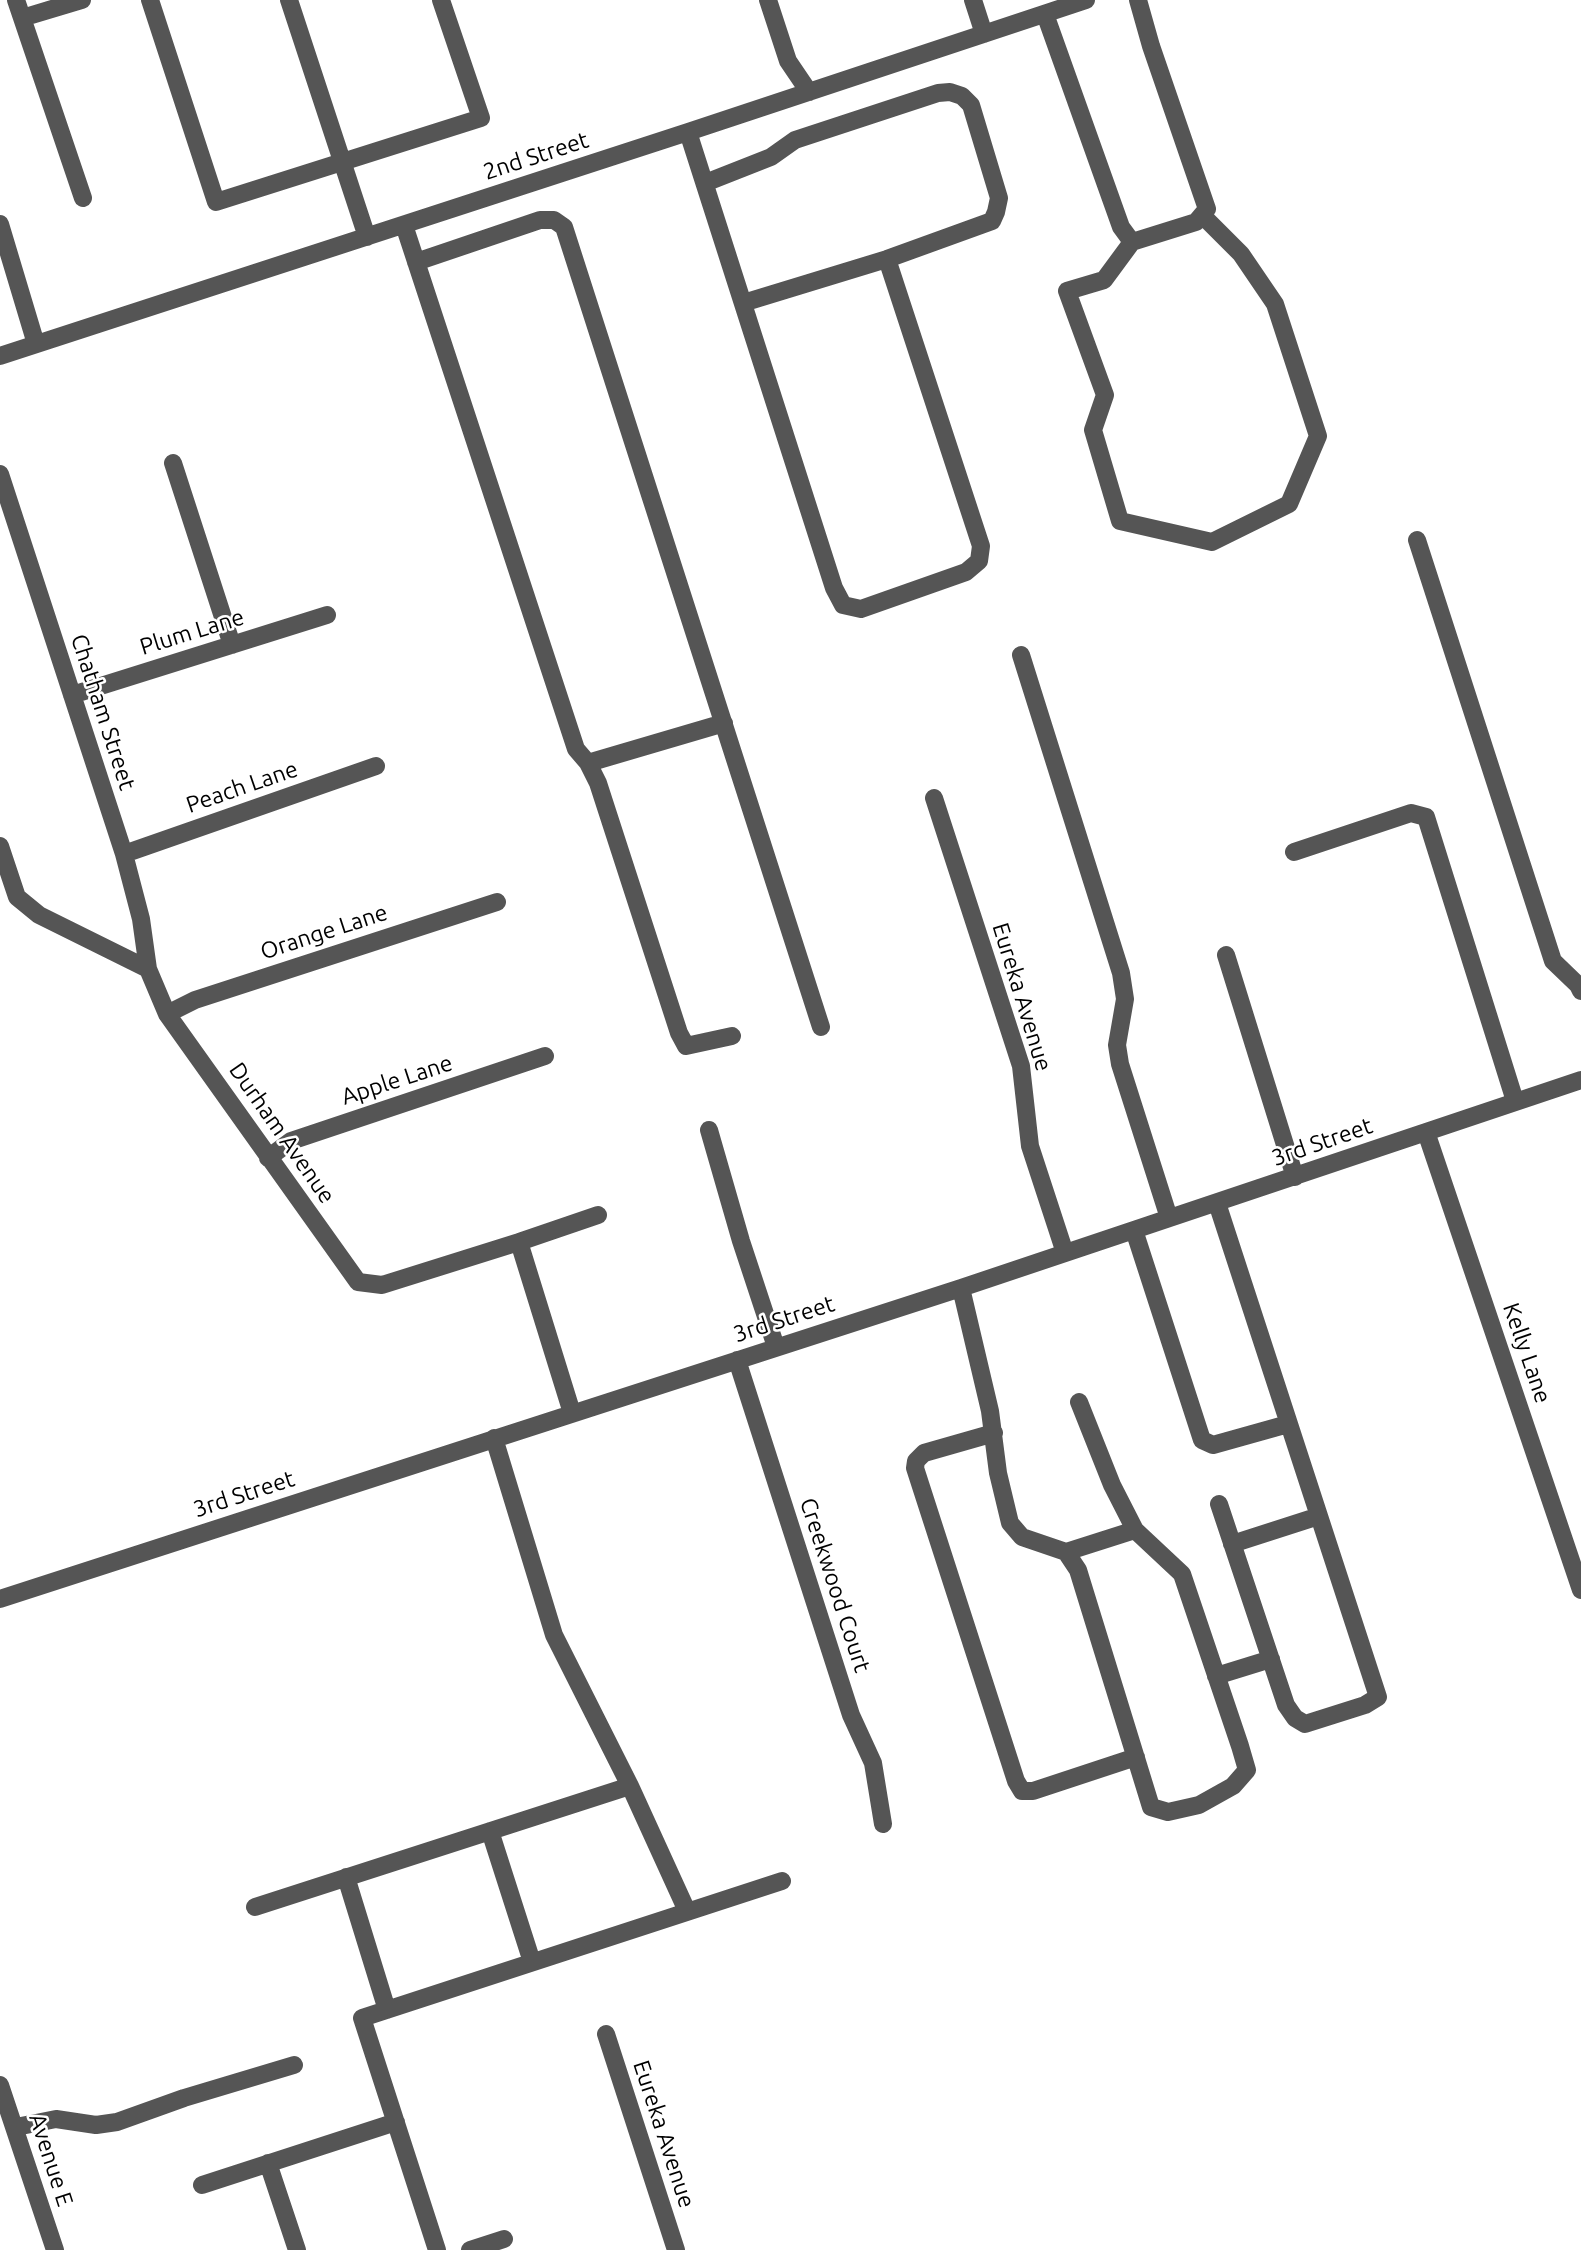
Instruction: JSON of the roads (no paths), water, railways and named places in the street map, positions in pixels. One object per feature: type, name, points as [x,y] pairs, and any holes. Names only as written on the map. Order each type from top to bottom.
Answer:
[{"type":"street","points":[[16,0],[83,198]]},
{"type":"street","points":[[22,18],[82,0]]},
{"type":"street","points":[[150,0],[216,202],[481,118],[441,0]]},
{"type":"street","points":[[289,0],[367,237]]},
{"type":"street","points":[[768,0],[788,61],[809,92]]},
{"type":"street","points":[[973,0],[984,34]]},
{"type":"street","name":"2nd Street","points":[[0,356],[1086,0]]},
{"type":"street","points":[[1138,0],[1207,209],[1196,222],[1132,242],[1104,280],[1067,291],[1105,395],[1093,429],[1120,521],[1212,542],[1289,504],[1318,436],[1275,304],[1241,254],[1202,215]]},
{"type":"street","points":[[1045,14],[1121,227],[1132,242]]},
{"type":"street","points":[[705,183],[771,156],[795,140],[938,93],[950,92],[962,96],[971,105],[999,198],[992,221],[887,259],[743,303]]},
{"type":"street","points":[[688,132],[834,588],[843,605],[861,609],[967,572],[979,561],[981,546],[887,259]]},
{"type":"street","points":[[416,262],[540,220],[554,220],[564,227],[821,1027]]},
{"type":"street","points":[[0,224],[36,344]]},
{"type":"street","points":[[404,225],[576,749],[588,763],[598,783],[679,1033],[686,1046],[732,1036]]},
{"type":"street","points":[[173,463],[232,645]]},
{"type":"street","name":"Chatham Street","points":[[0,474],[124,854],[141,919],[148,968]]},
{"type":"street","points":[[1418,540],[1553,961],[1581,991]]},
{"type":"street","name":"Plum Lane","points":[[72,695],[327,615]]},
{"type":"street","points":[[1021,655],[1121,973],[1125,999],[1116,1045],[1168,1219]]},
{"type":"street","points":[[588,763],[724,723]]},
{"type":"street","name":"Peach Lane","points":[[124,854],[376,766]]},
{"type":"street","name":"Eureka Avenue","points":[[934,798],[1021,1066],[1030,1146],[1065,1253]]},
{"type":"street","points":[[1294,852],[1411,813],[1426,817],[1515,1101]]},
{"type":"street","points":[[0,846],[17,897],[39,915],[148,968]]},
{"type":"street","name":"Orange Lane","points":[[167,1014],[195,1000],[497,902]]},
{"type":"street","points":[[1226,955],[1295,1177]]},
{"type":"street","name":"Durham Avenue","points":[[148,968],[167,1014],[358,1282],[382,1285],[598,1215]]},
{"type":"street","name":"Apple Lane","points":[[268,1158],[291,1141],[545,1056]]},
{"type":"street","name":"3rd Street","points":[[0,1599],[961,1288],[1581,1080]]},
{"type":"street","points":[[709,1130],[741,1241],[776,1347]]},
{"type":"street","name":"Kelly Lane","points":[[1426,1132],[1581,1590]]},
{"type":"street","points":[[1217,1203],[1378,1698],[1365,1705],[1305,1724],[1295,1718],[1286,1705],[1219,1504]]},
{"type":"street","points":[[1134,1230],[1202,1440],[1213,1445],[1288,1424]]},
{"type":"street","points":[[519,1242],[572,1413]]},
{"type":"street","points":[[961,1288],[994,1433],[998,1473],[1010,1523],[1021,1537],[1066,1552],[1135,1530]]},
{"type":"street","name":"Creekwood Court","points":[[737,1360],[847,1703],[873,1763],[883,1824]]},
{"type":"street","points":[[1066,1552],[1078,1570],[1151,1807],[1168,1812],[1199,1805],[1233,1786],[1247,1770],[1181,1574],[1135,1530],[1112,1485],[1079,1402]]},
{"type":"street","points":[[994,1433],[924,1453],[916,1461],[915,1468],[1016,1781],[1021,1791],[1033,1791],[1136,1757]]},
{"type":"street","points":[[494,1438],[554,1634],[630,1786],[687,1911]]},
{"type":"street","points":[[1232,1544],[1319,1516]]},
{"type":"street","points":[[1216,1676],[1271,1659]]},
{"type":"street","points":[[255,1907],[630,1786]]},
{"type":"street","points":[[490,1831],[532,1962]]},
{"type":"street","points":[[346,1877],[387,2010]]},
{"type":"street","points":[[437,2250],[362,2018],[782,1881]]},
{"type":"street","name":"Eureka Avenue","points":[[606,2034],[676,2250]]},
{"type":"street","points":[[16,2127],[56,2119],[77,2120],[96,2125],[117,2122],[184,2098],[294,2065]]},
{"type":"street","name":"Avenue E","points":[[0,2084],[55,2250]]},
{"type":"street","points":[[202,2185],[396,2122]]},
{"type":"street","points":[[268,2163],[297,2250]]},
{"type":"street","points":[[470,2250],[504,2239]]}]
